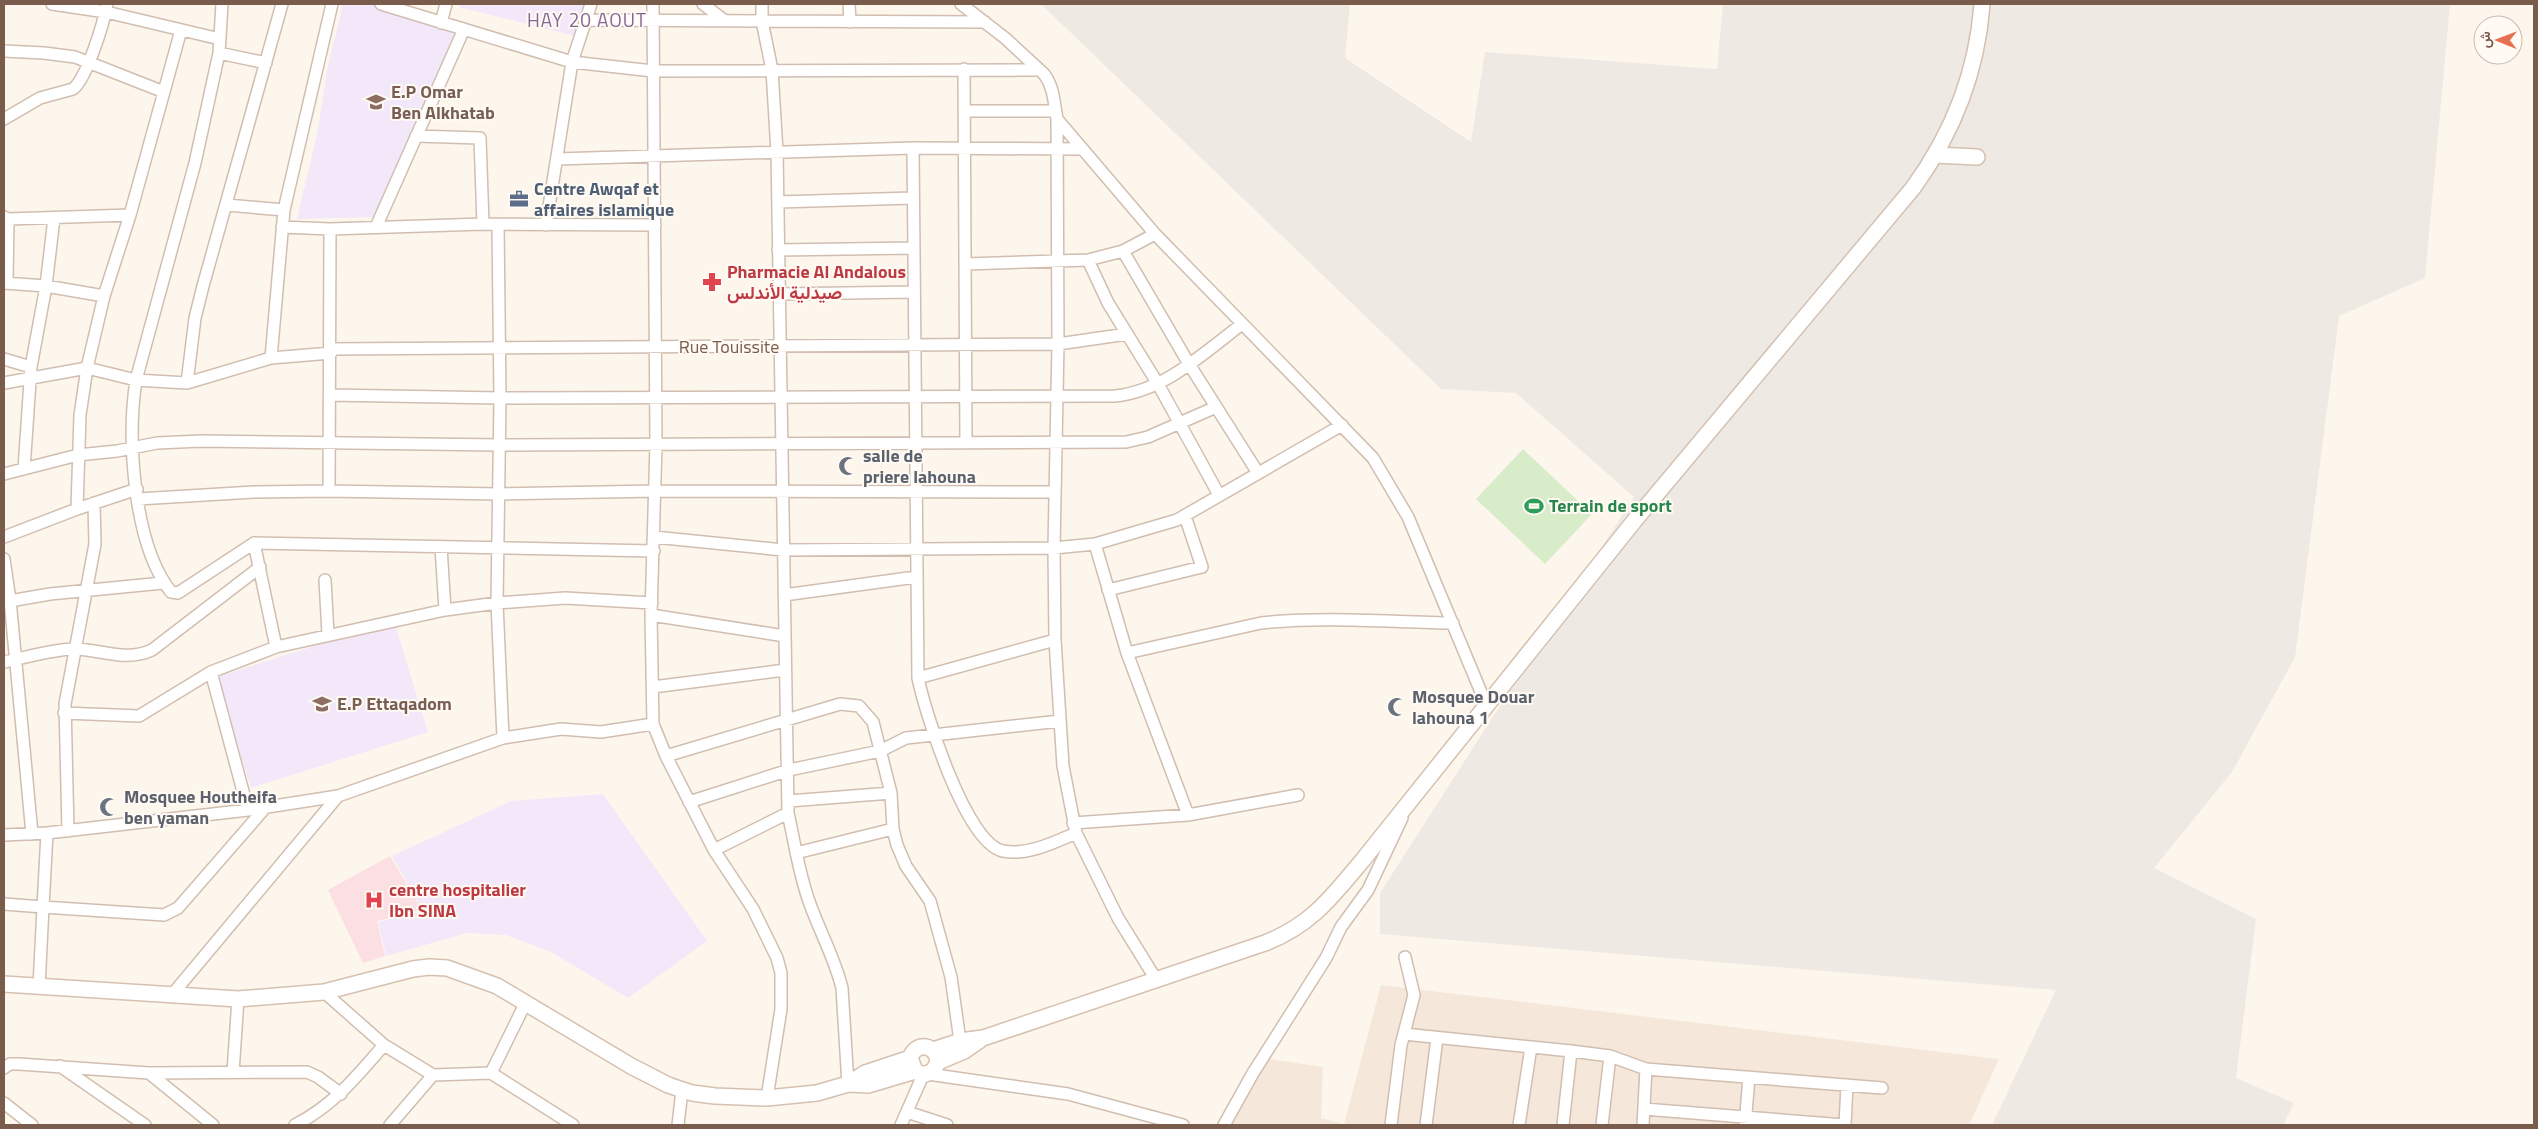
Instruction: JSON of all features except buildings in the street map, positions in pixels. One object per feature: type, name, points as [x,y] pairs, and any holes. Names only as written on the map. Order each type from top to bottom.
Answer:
[{"type":"main road","points":[[925,1065],[960,1041],[983,1038],[1157,981],[1286,935],[1306,922],[1341,887],[1486,704],[1729,407],[1893,214],[1935,155],[1955,117],[1973,64],[1982,4]]},
{"type":"main road","points":[[1935,155],[1977,157]]},
{"type":"main road","points":[[4,984],[238,999],[324,992],[429,967],[461,971],[496,986],[526,1002],[631,1066],[682,1090],[715,1096],[767,1098],[817,1093],[848,1084],[864,1072],[925,1065],[964,1050],[983,1038]]},
{"type":"street","points":[[52,4],[107,8],[181,30],[220,39]]},
{"type":"street","points":[[222,4],[219,53],[185,204],[136,380],[131,423],[137,494],[146,537],[163,583],[171,592],[178,593],[254,543],[498,550],[654,551]]},
{"type":"street","points":[[187,383],[195,318],[282,4]]},
{"type":"street","points":[[271,358],[284,210],[332,4]]},
{"type":"street","points":[[380,4],[572,62],[654,71],[1039,70]]},
{"type":"street","points":[[441,23],[446,4]]},
{"type":"street","points":[[546,225],[572,62],[591,4]]},
{"type":"street","points":[[653,4],[656,398],[652,609],[653,724],[666,756],[714,850],[753,909],[770,941],[781,973],[778,1032],[767,1098]]},
{"type":"street","points":[[704,4],[725,21]]},
{"type":"street","points":[[762,4],[762,21],[772,70],[778,152],[785,670],[789,807],[796,853],[810,904],[840,981],[848,1084]]},
{"type":"street","points":[[849,4],[850,22]]},
{"type":"street","points":[[961,4],[985,22],[1049,80],[1056,115],[1058,344],[1055,397],[1054,548],[1055,640],[1063,766],[1075,828],[1118,918],[1157,981]]},
{"type":"street","points":[[4,119],[40,98],[73,89],[89,62],[107,8]]},
{"type":"street","points":[[587,20],[653,22],[985,22]]},
{"type":"street","points":[[376,227],[464,29]]},
{"type":"street","points":[[77,509],[82,394],[87,368],[104,296],[130,215],[181,30]]},
{"type":"street","points":[[4,51],[58,54],[89,62],[164,92]]},
{"type":"street","points":[[219,53],[266,63]]},
{"type":"street","points":[[964,69],[966,442]]},
{"type":"street","points":[[964,111],[1056,115]]},
{"type":"street","points":[[1056,115],[1081,149],[1155,234],[1373,458],[1408,517],[1486,704]]},
{"type":"street","points":[[416,136],[480,138],[483,224]]},
{"type":"street","points":[[557,159],[913,148],[1081,149]]},
{"type":"street","points":[[913,148],[918,678],[922,700],[934,734],[951,780],[966,810],[977,828],[994,848],[1004,852],[1045,846],[1075,828],[1188,815],[1298,795]]},
{"type":"street","points":[[778,202],[913,198]]},
{"type":"street","points":[[227,204],[284,210]]},
{"type":"street","points":[[104,296],[46,286],[5,283],[6,218],[130,215]]},
{"type":"street","points":[[24,469],[30,373],[46,286],[54,218]]},
{"type":"street","points":[[282,227],[330,229],[483,224],[655,225]]},
{"type":"street","points":[[498,224],[500,445],[497,603],[503,738]]},
{"type":"street","points":[[329,491],[330,229]]},
{"type":"street","points":[[966,264],[1088,260],[1123,250],[1155,234]]},
{"type":"street","points":[[778,250],[913,248]]},
{"type":"street","points":[[1123,250],[1189,364],[1258,473]]},
{"type":"street","points":[[1088,260],[1099,286],[1158,384],[1219,495]]},
{"type":"street","points":[[779,294],[913,292]]},
{"type":"street","points":[[330,395],[500,398],[782,398],[1127,395],[1158,384],[1189,364],[1242,324]]},
{"type":"street","name":"Rue Touissite","points":[[87,368],[136,380],[187,383],[271,358],[331,351],[499,346],[964,346],[1058,344],[1127,334]]},
{"type":"street","points":[[4,360],[30,373]]},
{"type":"street","points":[[4,383],[30,373],[87,368]]},
{"type":"street","points":[[4,474],[78,455],[118,451],[157,443],[201,441],[500,445],[1126,442],[1148,437],[1216,407]]},
{"type":"street","points":[[654,537],[783,550],[1054,548],[1094,544],[1185,516],[1342,425]]},
{"type":"street","points":[[4,537],[77,509],[137,494],[329,491],[499,494],[655,491],[1054,492]]},
{"type":"street","points":[[68,830],[64,713],[69,674],[95,544],[94,504]]},
{"type":"street","points":[[1108,590],[1202,567],[1185,516]]},
{"type":"street","points":[[254,543],[276,647]]},
{"type":"street","points":[[1094,544],[1127,652],[1188,815]]},
{"type":"street","points":[[441,547],[445,610]]},
{"type":"street","points":[[4,559],[7,601],[16,659],[32,834]]},
{"type":"street","points":[[4,662],[75,648],[126,656],[140,656],[152,650],[260,567]]},
{"type":"street","points":[[784,595],[916,577]]},
{"type":"street","points":[[325,580],[328,634]]},
{"type":"street","points":[[7,601],[163,583]]},
{"type":"street","points":[[64,713],[139,716],[210,672],[276,647],[328,634],[445,610],[497,603],[565,598],[652,609],[785,636]]},
{"type":"street","points":[[1127,652],[1261,623],[1282,621],[1315,619],[1453,623]]},
{"type":"street","points":[[918,678],[1055,640]]},
{"type":"street","points":[[653,687],[785,670]]},
{"type":"street","points":[[210,672],[248,810]]},
{"type":"street","points":[[666,756],[787,718],[840,704],[859,706],[873,722],[891,793],[894,816],[893,829],[906,866],[930,901],[950,976],[960,1041]]},
{"type":"street","points":[[689,802],[789,770],[880,751],[906,738],[1060,721]]},
{"type":"street","points":[[4,835],[47,833],[248,810],[338,796],[503,738],[561,729],[601,732],[653,724]]},
{"type":"street","points":[[714,850],[789,807],[891,793]]},
{"type":"street","points":[[171,996],[338,796]]},
{"type":"street","points":[[1224,1125],[1253,1073],[1326,958],[1341,926],[1368,890],[1412,796]]},
{"type":"street","points":[[4,904],[164,914],[172,912],[264,808]]},
{"type":"street","points":[[796,853],[893,829]]},
{"type":"street","points":[[38,987],[47,833]]},
{"type":"street","points":[[1391,1125],[1404,1034],[1414,995],[1405,957]]},
{"type":"street","points":[[324,992],[384,1045],[433,1075],[491,1074],[573,1125]]},
{"type":"street","points":[[233,1072],[238,999]]},
{"type":"street","points":[[491,1074],[526,1002]]},
{"type":"street","points":[[1404,1034],[1610,1056],[1646,1069],[1882,1088]]},
{"type":"street","points":[[1426,1125],[1437,1038]]},
{"type":"street","points":[[295,1125],[314,1115],[341,1094],[384,1045]]},
{"type":"street","points":[[1519,1125],[1532,1047]]},
{"type":"street","points":[[1563,1125],[1571,1051]]},
{"type":"street","points":[[1602,1125],[1610,1056]]},
{"type":"street","points":[[4,1068],[10,1064],[149,1073],[307,1072],[318,1077],[341,1094]]},
{"type":"street","points":[[901,1125],[925,1065],[1068,1094],[1183,1125]]},
{"type":"street","points":[[59,1066],[144,1125]]},
{"type":"street","points":[[1643,1125],[1646,1069]]},
{"type":"street","points":[[149,1073],[213,1125]]},
{"type":"street","points":[[390,1125],[433,1075]]},
{"type":"street","points":[[1745,1121],[1749,1077]]},
{"type":"street","points":[[1644,1108],[1745,1121],[1845,1125],[1847,1085]]},
{"type":"street","points":[[678,1125],[682,1090]]},
{"type":"street","points":[[4,1103],[32,1125]]},
{"type":"street","points":[[907,1112],[947,1125]]},
{"type":"shaded area","name":"E.P Omar Ben Alkhatab","points":[[343,4],[385,4],[457,35],[380,217],[297,219],[318,130],[327,70]]},
{"type":"shaded area","points":[[460,4],[587,4],[579,37],[459,7]]},
{"type":"shaded area","points":[[1041,4],[1350,4],[1345,58],[1471,142],[1485,52],[1717,69],[1723,4],[2450,4],[2425,278],[2339,316],[2295,657],[2232,772],[2154,868],[2256,919],[2236,1078],[2294,1103],[2283,1125],[1992,1125],[2056,990],[1380,934],[1380,893],[1634,497],[1516,393],[1441,389]]},
{"type":"shaded area","name":"E.P Ettaqadom","points":[[394,621],[428,732],[251,788],[216,677]]},
{"type":"shaded area","points":[[603,794],[707,941],[628,998],[551,952],[506,935],[467,933],[386,956],[378,922],[423,911],[392,856],[511,801]]},
{"type":"shaded area","name":"centre hospitalier Ibn SINA","points":[[390,856],[422,910],[377,921],[385,956],[363,963],[328,890]]},
{"type":"shaded area","points":[[1381,985],[1999,1059],[1969,1125],[1225,1125],[1270,1059],[1323,1067],[1321,1118],[1344,1124]]},
{"type":"green space","name":"Terrain de sport","points":[[1523,449],[1592,514],[1545,564],[1476,499]]},
{"type":"place","name":"E.P Omar Ben Alkhatab","points":[[376,102]]},
{"type":"place","name":"Centre Awqaf et affaires islamique","points":[[519,199]]},
{"type":"place","name":"Pharmacie Al Andalous صيدلية الأندلس","points":[[712,282]]},
{"type":"place","name":"salle de priere lahouna","points":[[848,466]]},
{"type":"place","name":"Terrain de sport","points":[[1534,506]]},
{"type":"place","name":"E.P Ettaqadom","points":[[322,704]]},
{"type":"place","name":"Mosquee Douar lahouna 1","points":[[1397,707]]},
{"type":"place","name":"Mosquee Houtheifa ben yaman","points":[[109,807]]},
{"type":"place","name":"centre hospitalier Ibn SINA","points":[[374,900]]},
{"type":"district","name":"HAY 20 AOUT","points":[[587,20]]}]
